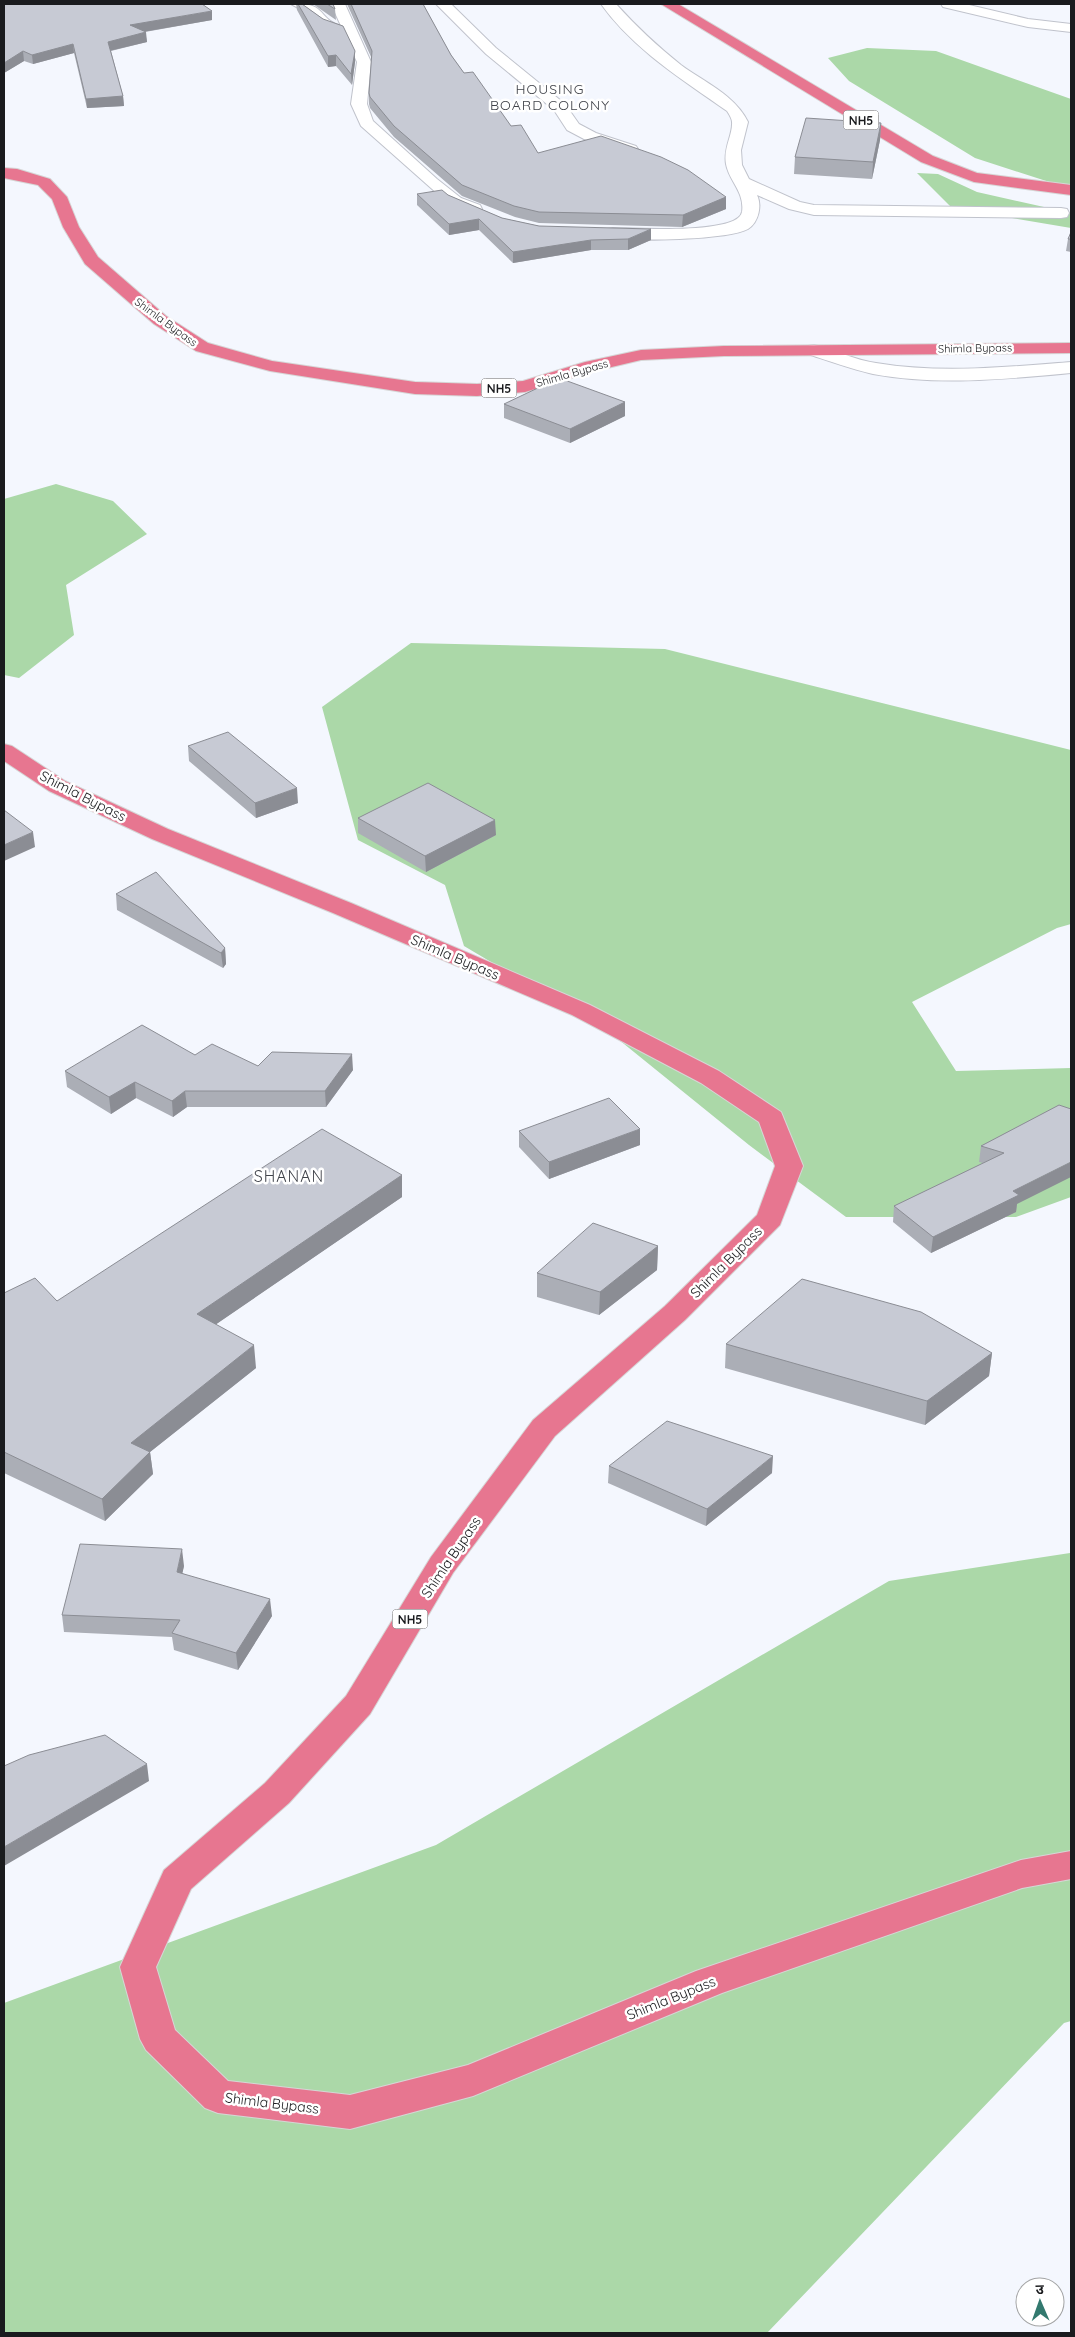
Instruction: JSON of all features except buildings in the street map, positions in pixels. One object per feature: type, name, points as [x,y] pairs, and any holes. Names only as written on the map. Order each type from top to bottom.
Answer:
[{"type":"highway","name":"NH5","points":[[668,4],[927,159],[974,177],[1071,190]]},
{"type":"highway","name":"Shimla Bypass","points":[[4,174],[17,174],[44,182],[59,197],[71,226],[91,260],[160,320],[202,347],[270,366],[414,388],[477,390],[525,386],[591,366],[641,355],[814,350],[1071,348]]},
{"type":"highway","name":"Shimla Bypass","points":[[4,750],[57,786],[160,834],[342,908],[581,1010],[710,1077],[770,1118],[789,1166],[770,1219],[675,1313],[544,1428],[442,1565],[358,1705],[277,1793],[177,1880],[138,1967],[159,2039],[218,2096],[350,2112],[473,2080],[709,1982],[1021,1874],[1071,1865]]},
{"type":"street","points":[[298,4],[316,12],[323,22],[332,28],[353,34]]},
{"type":"street","points":[[338,4],[364,62],[359,104],[366,123],[431,182],[455,201],[485,214]]},
{"type":"street","points":[[443,4],[491,50],[560,107],[573,127],[590,136],[642,154]]},
{"type":"street","points":[[600,233],[680,234],[712,232],[742,225],[750,216],[751,200],[740,181],[734,165],[732,150],[740,122],[734,109],[676,68],[637,36],[608,4]]},
{"type":"street","points":[[948,4],[1028,24],[1071,28]]},
{"type":"street","points":[[740,181],[795,206],[814,210],[1061,213]]},
{"type":"street","points":[[734,204],[750,216]]},
{"type":"street","points":[[814,350],[846,361],[883,370],[926,375],[970,375],[1071,368]]},
{"type":"green space","points":[[867,48],[936,51],[1071,99],[1071,189],[975,158],[849,81],[828,58]]},
{"type":"green space","points":[[917,173],[938,174],[977,192],[1071,213],[1071,228],[952,208]]},
{"type":"green space","points":[[56,484],[113,501],[147,534],[66,585],[74,635],[19,678],[4,675],[4,499]]},
{"type":"green space","points":[[411,643],[665,649],[1071,750],[1071,924],[1057,928],[912,1002],[956,1071],[1071,1068],[1071,1197],[1016,1217],[846,1217],[749,1145],[608,1031],[464,946],[445,885],[358,840],[322,707]]},
{"type":"green space","points":[[1071,1551],[1071,2021],[1064,2023],[767,2333],[4,2333],[4,2003],[436,1845],[889,1581],[1070,1553]]},
{"type":"district","name":"HOUSING BOARD COLONY","points":[[550,98]]},
{"type":"district","name":"SHANAN","points":[[289,1176]]}]
